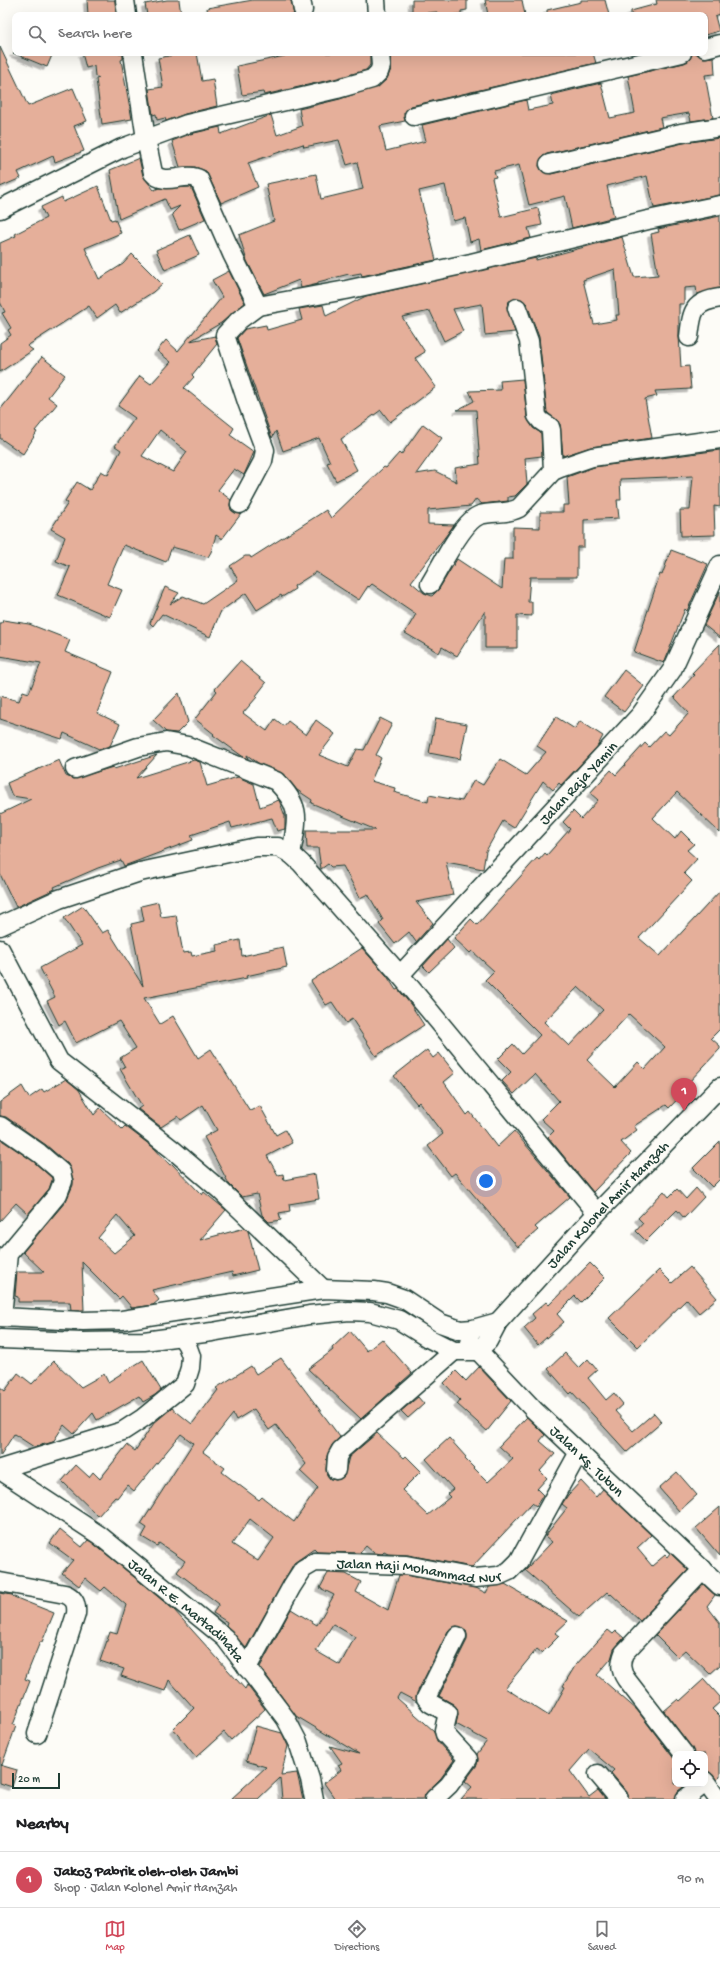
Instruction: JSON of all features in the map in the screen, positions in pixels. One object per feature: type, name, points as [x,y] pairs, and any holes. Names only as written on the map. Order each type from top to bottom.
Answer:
[{"type":"street","points":[[125,0],[127,12]]},
{"type":"street","points":[[376,0],[377,12]]},
{"type":"street","points":[[708,47],[720,44]]},
{"type":"street","points":[[133,56],[146,139],[153,173],[162,179],[196,177],[202,182],[232,254],[258,306]]},
{"type":"street","points":[[0,209],[122,148],[187,124],[337,89],[372,79],[377,76],[379,72],[381,66],[380,56]]},
{"type":"street","points":[[414,116],[669,56]]},
{"type":"street","points":[[549,164],[681,133],[720,127]]},
{"type":"street","points":[[240,504],[263,461],[265,450],[247,402],[225,335],[239,320],[258,306],[346,290],[471,263],[648,220],[720,205]]},
{"type":"street","points":[[689,337],[691,316],[694,309],[700,303],[720,298]]},
{"type":"street","points":[[517,308],[529,341],[537,416],[541,421],[548,425],[551,430],[553,472]]},
{"type":"street","points":[[430,584],[467,523],[481,514],[512,512],[519,508],[553,472],[592,457],[720,439]]},
{"type":"street","name":"Jalan Raja Yamin","points":[[400,975],[641,714],[672,670],[720,565]]},
{"type":"street","points":[[75,769],[138,747],[166,742],[179,744],[203,752],[276,781],[284,790],[296,810],[291,854]]},
{"type":"street","points":[[0,926],[59,899],[140,872],[256,847],[278,847],[291,854],[400,975],[597,1213]]},
{"type":"street","points":[[0,949],[59,1061],[172,1149],[220,1190],[323,1289]]},
{"type":"street","name":"Jalan Kolonel Amir Hamzah","points":[[478,1351],[488,1341],[498,1322],[597,1213],[720,1087]]},
{"type":"street","points":[[0,1126],[39,1153],[56,1167],[61,1172],[63,1182],[58,1194],[8,1254],[1,1317],[83,1321],[122,1320],[323,1289],[388,1293],[404,1299],[440,1323],[460,1330],[473,1329],[498,1322]]},
{"type":"street","points":[[0,1338],[83,1342],[144,1340],[212,1332],[309,1315],[363,1311],[387,1315],[400,1320],[428,1338],[454,1351],[478,1351]]},
{"type":"street","points":[[83,1321],[83,1342]]},
{"type":"street","name":"Jalan Ks. Tubun","points":[[460,1330],[534,1410],[720,1586]]},
{"type":"street","points":[[0,1469],[123,1431],[143,1418],[185,1384],[190,1368],[191,1356],[187,1345],[180,1336]]},
{"type":"street","points":[[336,1470],[337,1457],[341,1450],[454,1351]]},
{"type":"street","name":"Jalan Haji Mohammad Nur","points":[[247,1668],[302,1569],[315,1562],[406,1565],[475,1578],[498,1576],[509,1571],[520,1561],[579,1452]]},
{"type":"street","name":"Jalan R.E. Martadinata","points":[[0,1469],[99,1535],[226,1638],[286,1719],[298,1742],[310,1779],[314,1799]]},
{"type":"street","points":[[682,1751],[626,1679],[622,1672],[621,1664],[624,1653],[703,1570]]},
{"type":"street","points":[[0,1582],[65,1594],[71,1596],[75,1602],[76,1614],[37,1734]]},
{"type":"street","points":[[434,1799],[449,1785],[468,1759],[445,1734],[444,1730],[448,1713],[430,1703],[426,1698],[457,1636]]},
{"type":"street","points":[[598,1774],[619,1799]]},
{"type":"street","points":[[685,1799],[700,1787]]},
{"type":"street","points":[[708,1787],[718,1799]]},
{"type":"building","points":[[87,0],[115,0],[116,12],[88,12]]},
{"type":"building","points":[[167,0],[179,0],[181,12],[146,12],[145,4]]},
{"type":"building","points":[[253,0],[291,0],[293,12],[208,12],[207,8]]},
{"type":"building","points":[[412,0],[467,0],[467,10],[461,12],[412,12]]},
{"type":"building","points":[[485,0],[522,0],[524,12],[487,12]]},
{"type":"building","points":[[581,0],[605,0],[608,12],[547,12],[547,10],[581,2]]},
{"type":"building","points":[[656,0],[720,0],[720,14],[715,16],[719,31],[708,34],[708,12],[631,12],[657,4]]},
{"type":"building","points":[[0,47],[28,106],[73,88],[87,121],[74,126],[84,151],[55,162],[53,156],[18,172],[21,178],[0,187]]},
{"type":"building","points":[[20,56],[52,56],[47,67]]},
{"type":"building","points":[[83,56],[123,56],[123,59],[121,60],[132,119],[102,124],[96,79],[99,78],[95,76],[94,66],[86,68]]},
{"type":"building","points":[[168,56],[198,56],[202,81],[213,79],[217,106],[185,114],[166,121],[165,118],[157,120],[156,114],[153,115],[149,89],[163,87],[158,58]]},
{"type":"building","points":[[285,56],[370,56],[370,65],[366,70],[264,95],[263,92],[242,95],[237,66]]},
{"type":"building","points":[[391,56],[594,56],[596,63],[411,106],[404,113],[405,121],[380,126],[386,151],[426,141],[422,125],[526,100],[528,110],[553,105],[551,95],[601,83],[610,118],[635,113],[628,76],[684,63],[689,60],[691,56],[700,56],[703,58],[714,57],[715,74],[705,75],[713,118],[691,121],[689,113],[660,118],[662,127],[547,154],[542,157],[539,166],[542,171],[551,174],[683,143],[720,138],[720,195],[654,208],[647,176],[607,186],[614,217],[572,228],[565,196],[529,205],[519,165],[494,171],[496,177],[492,178],[501,217],[538,208],[542,225],[528,228],[531,238],[481,250],[479,239],[470,242],[465,218],[453,221],[445,185],[419,191],[436,260],[362,276],[361,273],[349,274],[301,288],[299,280],[264,294],[247,261],[239,235],[274,221],[266,184],[316,174],[321,199],[363,189],[357,162],[347,165],[339,140],[304,147],[303,144],[248,163],[258,187],[221,203],[206,171],[195,167],[180,167],[172,141],[190,134],[220,127],[221,134],[271,115],[277,135],[302,126],[299,109],[340,99],[379,86],[387,79],[391,69]]},
{"type":"building","points":[[139,158],[143,176],[154,190],[159,188],[191,187],[205,219],[179,230],[172,214],[180,206],[170,210],[165,199],[119,219],[110,170]]},
{"type":"building","points":[[98,186],[111,220],[115,219],[121,233],[85,248],[99,279],[123,264],[132,254],[162,284],[153,292],[120,313],[115,305],[97,318],[89,306],[27,346],[33,350],[0,372],[0,343],[11,335],[8,330],[11,328],[2,313],[5,312],[0,302],[0,243],[16,236],[15,234],[46,218],[41,207],[62,197],[63,202]]},
{"type":"building","points":[[720,216],[720,288],[697,294],[696,287],[684,288],[684,304],[679,304],[681,367],[689,366],[691,389],[655,391],[657,396],[645,399],[652,438],[591,447],[563,456],[560,424],[547,412],[539,337],[527,304],[518,298],[509,301],[507,307],[515,332],[485,335],[482,304],[453,309],[463,331],[444,341],[430,311],[402,317],[425,352],[415,358],[436,387],[390,422],[381,410],[341,439],[357,470],[336,481],[327,463],[330,462],[319,438],[283,451],[276,431],[272,438],[237,338],[245,329],[266,325],[267,330],[302,320],[299,309],[323,305],[326,316],[366,296],[536,258],[536,260],[622,237],[634,277],[658,275],[651,234],[659,232],[658,229]],"holes":[[[615,269],[619,315],[616,315],[617,320],[594,324],[583,280]]]},
{"type":"building","points":[[190,235],[199,255],[165,270],[156,250]]},
{"type":"building","points":[[229,271],[245,303],[221,323],[190,341],[215,336],[217,344],[192,375],[194,377],[184,388],[234,428],[230,435],[254,452],[244,475],[234,469],[218,490],[231,500],[231,510],[235,513],[241,514],[222,539],[216,535],[208,557],[172,547],[166,562],[124,545],[107,584],[122,590],[110,617],[58,595],[70,567],[56,561],[65,537],[51,529],[68,503],[65,501],[77,482],[90,490],[101,471],[108,475],[121,450],[115,446],[135,418],[118,406],[140,376],[151,384],[171,362],[157,351],[166,340],[178,351],[222,297],[212,280]],"holes":[[[160,430],[187,452],[173,472],[142,456]]]},
{"type":"building","points":[[42,357],[65,375],[48,397],[57,404],[35,431],[37,432],[23,454],[0,438],[0,410]]},
{"type":"building","points":[[523,379],[527,418],[533,428],[541,433],[542,456],[525,458],[527,484],[515,496],[508,497],[508,501],[482,504],[476,499],[471,506],[428,510],[428,524],[454,525],[411,582],[424,593],[432,596],[439,589],[457,559],[502,589],[504,559],[513,559],[513,527],[540,528],[540,512],[563,512],[563,505],[569,505],[567,477],[594,467],[720,450],[720,507],[714,506],[715,535],[681,536],[680,510],[690,510],[693,476],[620,479],[621,500],[617,500],[619,518],[584,520],[584,547],[577,547],[577,577],[530,577],[528,602],[532,602],[532,616],[517,615],[517,648],[485,648],[485,611],[457,656],[442,647],[439,653],[405,633],[416,614],[372,584],[369,587],[368,586],[359,600],[316,572],[294,586],[295,589],[282,597],[281,595],[257,610],[246,593],[221,611],[210,637],[162,614],[153,626],[150,623],[165,587],[179,593],[170,604],[183,596],[203,604],[238,580],[230,566],[245,556],[250,556],[251,558],[326,510],[331,518],[384,467],[386,468],[399,453],[401,455],[423,424],[442,438],[416,474],[435,471],[457,482],[455,468],[480,464],[476,410],[457,410],[474,401],[469,391],[501,390],[500,381]]},
{"type":"building","points":[[671,550],[708,564],[687,611],[685,609],[664,663],[634,652],[660,574],[662,575]]},
{"type":"building","points":[[720,591],[720,638],[704,625]]},
{"type":"building","points":[[3,620],[29,624],[70,640],[65,652],[113,672],[97,713],[120,724],[110,746],[99,749],[64,733],[62,739],[0,719],[0,696],[19,701],[23,691],[29,693],[41,663],[0,656],[0,623],[2,623]]},
{"type":"building","points":[[720,644],[720,833],[677,792],[653,818],[675,839],[681,831],[694,844],[687,850],[697,859],[684,873],[692,881],[639,938],[660,956],[720,891],[720,1029],[711,1038],[720,1046],[720,1049],[688,1083],[691,1085],[669,1108],[666,1105],[634,1126],[637,1130],[621,1142],[631,1153],[593,1192],[548,1137],[554,1131],[541,1119],[559,1101],[535,1074],[514,1094],[502,1081],[511,1072],[498,1059],[513,1044],[522,1054],[540,1035],[485,980],[494,971],[472,951],[470,953],[454,938],[471,919],[477,925],[537,858],[539,860],[545,853],[547,855],[570,829],[563,822],[573,811],[581,819],[598,800],[590,793],[611,770],[616,775],[645,743],[649,747],[664,731],[669,735],[689,713],[674,697],[694,675],[692,673]],"holes":[[[578,987],[603,1010],[569,1046],[544,1022]],[[629,1014],[665,1047],[645,1069],[638,1062],[615,1087],[587,1060]]]},
{"type":"building","points":[[240,661],[266,683],[256,696],[257,697],[243,713],[267,731],[275,719],[284,726],[288,721],[306,735],[316,720],[335,734],[319,755],[348,767],[357,749],[364,750],[380,718],[392,724],[376,755],[381,758],[371,781],[395,788],[394,792],[428,802],[429,795],[462,801],[474,780],[483,785],[500,759],[526,775],[546,752],[537,746],[556,717],[575,729],[580,721],[603,736],[597,747],[561,785],[559,783],[553,790],[543,781],[514,828],[503,821],[486,851],[483,869],[446,862],[453,895],[416,902],[433,923],[416,942],[409,932],[395,944],[379,924],[383,920],[368,894],[360,898],[343,866],[331,867],[328,864],[321,869],[318,848],[307,848],[306,830],[376,830],[311,803],[312,800],[297,790],[283,774],[258,763],[247,755],[248,759],[242,756],[213,735],[214,734],[195,719],[217,691],[215,689]]},
{"type":"building","points":[[624,670],[644,686],[624,712],[604,697]]},
{"type":"building","points":[[179,693],[188,722],[177,733],[166,732],[153,720]]},
{"type":"building","points":[[436,718],[467,724],[460,759],[429,753]]},
{"type":"building","points":[[157,755],[136,778],[194,760],[200,762],[207,786],[238,777],[254,784],[260,807],[279,800],[285,816],[285,829],[277,831],[272,818],[232,828],[230,822],[191,835],[193,840],[124,866],[121,860],[98,868],[54,887],[55,889],[16,907],[0,874],[0,814],[31,799],[12,796],[7,783],[59,760],[66,776],[73,779],[113,767],[114,769]]},
{"type":"building","points":[[158,902],[161,917],[176,915],[183,953],[191,952],[192,956],[217,951],[216,945],[240,940],[242,956],[283,947],[287,967],[246,976],[247,978],[144,998],[160,1024],[173,1016],[198,1058],[211,1049],[250,1111],[260,1106],[276,1135],[285,1130],[292,1143],[267,1156],[278,1175],[283,1174],[284,1180],[315,1174],[319,1199],[289,1204],[290,1211],[279,1213],[281,1220],[269,1222],[262,1215],[257,1194],[242,1197],[229,1184],[204,1137],[217,1130],[203,1105],[181,1120],[178,1116],[161,1127],[138,1109],[142,1106],[120,1069],[125,1067],[120,1058],[136,1048],[119,1021],[76,1043],[65,1021],[59,1025],[47,1001],[55,997],[40,968],[82,945],[64,918],[83,906],[102,933],[108,930],[143,986],[131,924],[144,921],[141,906]]},
{"type":"building","points":[[447,939],[454,948],[429,972],[423,966]]},
{"type":"building","points":[[362,948],[387,976],[396,990],[398,989],[411,1005],[424,1025],[376,1056],[352,1019],[346,1023],[332,1002],[326,1005],[311,981]]},
{"type":"building","points":[[427,1050],[433,1058],[439,1053],[455,1073],[444,1082],[467,1115],[470,1112],[497,1147],[514,1131],[570,1197],[535,1227],[538,1230],[518,1247],[455,1173],[451,1176],[428,1146],[443,1134],[419,1102],[417,1104],[394,1076]]},
{"type":"building","points":[[66,1079],[79,1090],[94,1115],[100,1108],[122,1129],[125,1126],[154,1148],[202,1195],[204,1192],[226,1210],[200,1240],[245,1228],[248,1231],[258,1270],[233,1276],[232,1272],[152,1290],[159,1300],[153,1305],[132,1308],[122,1296],[119,1299],[82,1262],[84,1310],[71,1310],[70,1302],[18,1302],[18,1297],[15,1296],[17,1272],[44,1272],[23,1252],[66,1201],[73,1185],[73,1179],[68,1164],[46,1145],[6,1117],[0,1116],[0,1102],[22,1086],[29,1098],[42,1089],[44,1092]],"holes":[[[117,1215],[135,1236],[114,1253],[98,1238]]]},
{"type":"building","points":[[0,1139],[33,1161],[52,1178],[52,1180],[49,1189],[28,1214],[16,1203],[0,1221]]},
{"type":"building","points":[[720,1141],[720,1179],[712,1187],[693,1168]]},
{"type":"building","points":[[696,1188],[704,1197],[684,1218],[677,1210],[646,1241],[636,1231],[643,1223],[638,1218],[664,1191],[669,1197],[677,1189],[686,1199]]},
{"type":"building","points":[[590,1263],[605,1278],[581,1302],[575,1296],[557,1314],[564,1322],[538,1345],[524,1328],[535,1318],[532,1314],[546,1302],[549,1305]]},
{"type":"building","points":[[690,1267],[717,1298],[699,1313],[687,1299],[638,1347],[609,1318],[659,1270],[672,1283]]},
{"type":"building","points":[[350,1331],[367,1351],[382,1339],[412,1373],[361,1419],[308,1369],[333,1350],[332,1348]]},
{"type":"building","points":[[565,1353],[579,1368],[588,1359],[597,1370],[588,1378],[606,1400],[614,1393],[623,1404],[615,1411],[633,1431],[654,1413],[662,1422],[627,1452],[572,1392],[570,1394],[548,1369]]},
{"type":"building","points":[[281,1358],[340,1437],[332,1445],[327,1456],[326,1470],[330,1479],[336,1480],[344,1476],[349,1457],[377,1433],[404,1458],[406,1456],[421,1471],[402,1490],[428,1515],[450,1497],[447,1494],[453,1489],[426,1459],[449,1438],[466,1457],[465,1459],[488,1482],[513,1459],[499,1446],[527,1417],[545,1435],[540,1441],[555,1454],[540,1471],[547,1478],[537,1489],[543,1495],[536,1506],[532,1503],[472,1567],[408,1555],[388,1554],[384,1552],[382,1554],[374,1553],[366,1546],[360,1553],[317,1552],[314,1549],[294,1563],[246,1648],[226,1625],[227,1622],[213,1613],[219,1604],[177,1572],[185,1561],[159,1543],[157,1546],[142,1537],[147,1528],[141,1524],[193,1443],[181,1434],[134,1491],[127,1485],[117,1498],[115,1497],[98,1516],[62,1481],[76,1465],[89,1477],[93,1472],[100,1479],[127,1445],[135,1451],[154,1423],[172,1408],[192,1424],[218,1390],[216,1388],[251,1366],[256,1374]],"holes":[[[254,1409],[269,1430],[276,1425],[306,1464],[300,1471],[318,1488],[294,1522],[262,1497],[259,1500],[222,1472],[225,1468],[203,1452],[233,1414],[236,1420]],[[250,1519],[274,1538],[258,1561],[232,1544]]]},
{"type":"building","points":[[143,1360],[161,1390],[155,1395],[143,1402],[139,1396],[97,1420],[93,1413],[74,1434],[64,1425],[53,1442],[46,1444],[44,1443],[34,1447],[14,1434],[0,1456],[0,1387],[5,1391],[18,1373],[32,1384],[54,1361],[81,1387],[104,1374],[108,1382]]},
{"type":"building","points":[[479,1367],[511,1401],[487,1431],[457,1404],[460,1400],[444,1383],[456,1371],[466,1381]]},
{"type":"building","points":[[418,1397],[424,1404],[408,1418],[401,1411]]},
{"type":"building","points":[[677,1472],[697,1495],[679,1511],[659,1488]]},
{"type":"building","points":[[581,1481],[596,1497],[603,1489],[651,1535],[637,1548],[652,1566],[665,1555],[667,1557],[670,1553],[688,1570],[640,1621],[607,1592],[579,1617],[525,1570],[552,1542],[545,1536],[567,1508],[562,1504]]},
{"type":"building","points":[[720,1507],[720,1556],[696,1528]]},
{"type":"building","points":[[60,1529],[82,1547],[88,1540],[93,1543],[174,1610],[245,1689],[247,1685],[265,1709],[231,1740],[224,1732],[196,1757],[173,1729],[194,1708],[169,1680],[165,1691],[121,1676],[124,1669],[100,1661],[110,1632],[117,1634],[126,1605],[105,1587],[101,1591],[85,1578],[79,1586],[62,1573],[73,1560],[50,1543]]},
{"type":"building","points":[[328,1573],[346,1574],[361,1582],[356,1592],[388,1610],[399,1575],[476,1588],[486,1593],[489,1587],[505,1584],[568,1621],[555,1633],[559,1636],[542,1653],[537,1649],[505,1688],[549,1716],[565,1687],[563,1686],[575,1666],[608,1630],[613,1634],[616,1631],[624,1638],[614,1649],[611,1659],[597,1675],[637,1710],[672,1756],[672,1787],[683,1787],[678,1791],[675,1799],[629,1799],[627,1792],[611,1773],[614,1770],[589,1749],[570,1771],[589,1797],[598,1790],[605,1799],[461,1799],[472,1787],[465,1781],[477,1765],[477,1754],[487,1741],[456,1724],[458,1715],[457,1708],[439,1696],[467,1640],[466,1630],[457,1626],[452,1627],[448,1631],[417,1693],[417,1702],[400,1693],[397,1698],[434,1731],[437,1741],[454,1760],[441,1778],[427,1792],[424,1799],[335,1799],[324,1783],[341,1770],[338,1765],[342,1763],[330,1746],[359,1754],[296,1716],[260,1667],[291,1609],[317,1625],[334,1595],[320,1588]],"holes":[[[333,1624],[355,1637],[340,1665],[316,1651]]]},
{"type":"building","points":[[703,1584],[715,1595],[707,1606],[720,1623],[720,1665],[710,1674],[685,1650],[677,1657],[655,1635]]},
{"type":"building","points":[[0,1593],[12,1595],[54,1613],[25,1679],[30,1681],[13,1725],[16,1726],[2,1765],[0,1765]]},
{"type":"building","points":[[704,1679],[720,1697],[720,1702],[712,1709],[720,1717],[720,1777],[717,1780],[708,1772],[708,1751],[693,1751],[664,1711],[678,1699],[680,1701]]},
{"type":"building","points":[[256,1726],[282,1733],[288,1746],[281,1775],[297,1773],[303,1799],[282,1799],[280,1778],[258,1799],[231,1799],[266,1767],[246,1761]]},
{"type":"building","points":[[0,1765],[17,1770],[12,1787],[0,1783]]},
{"type":"place","name":"Jakoz Pabrik oleh-oleh Jambi","points":[[684,1111]]}]
